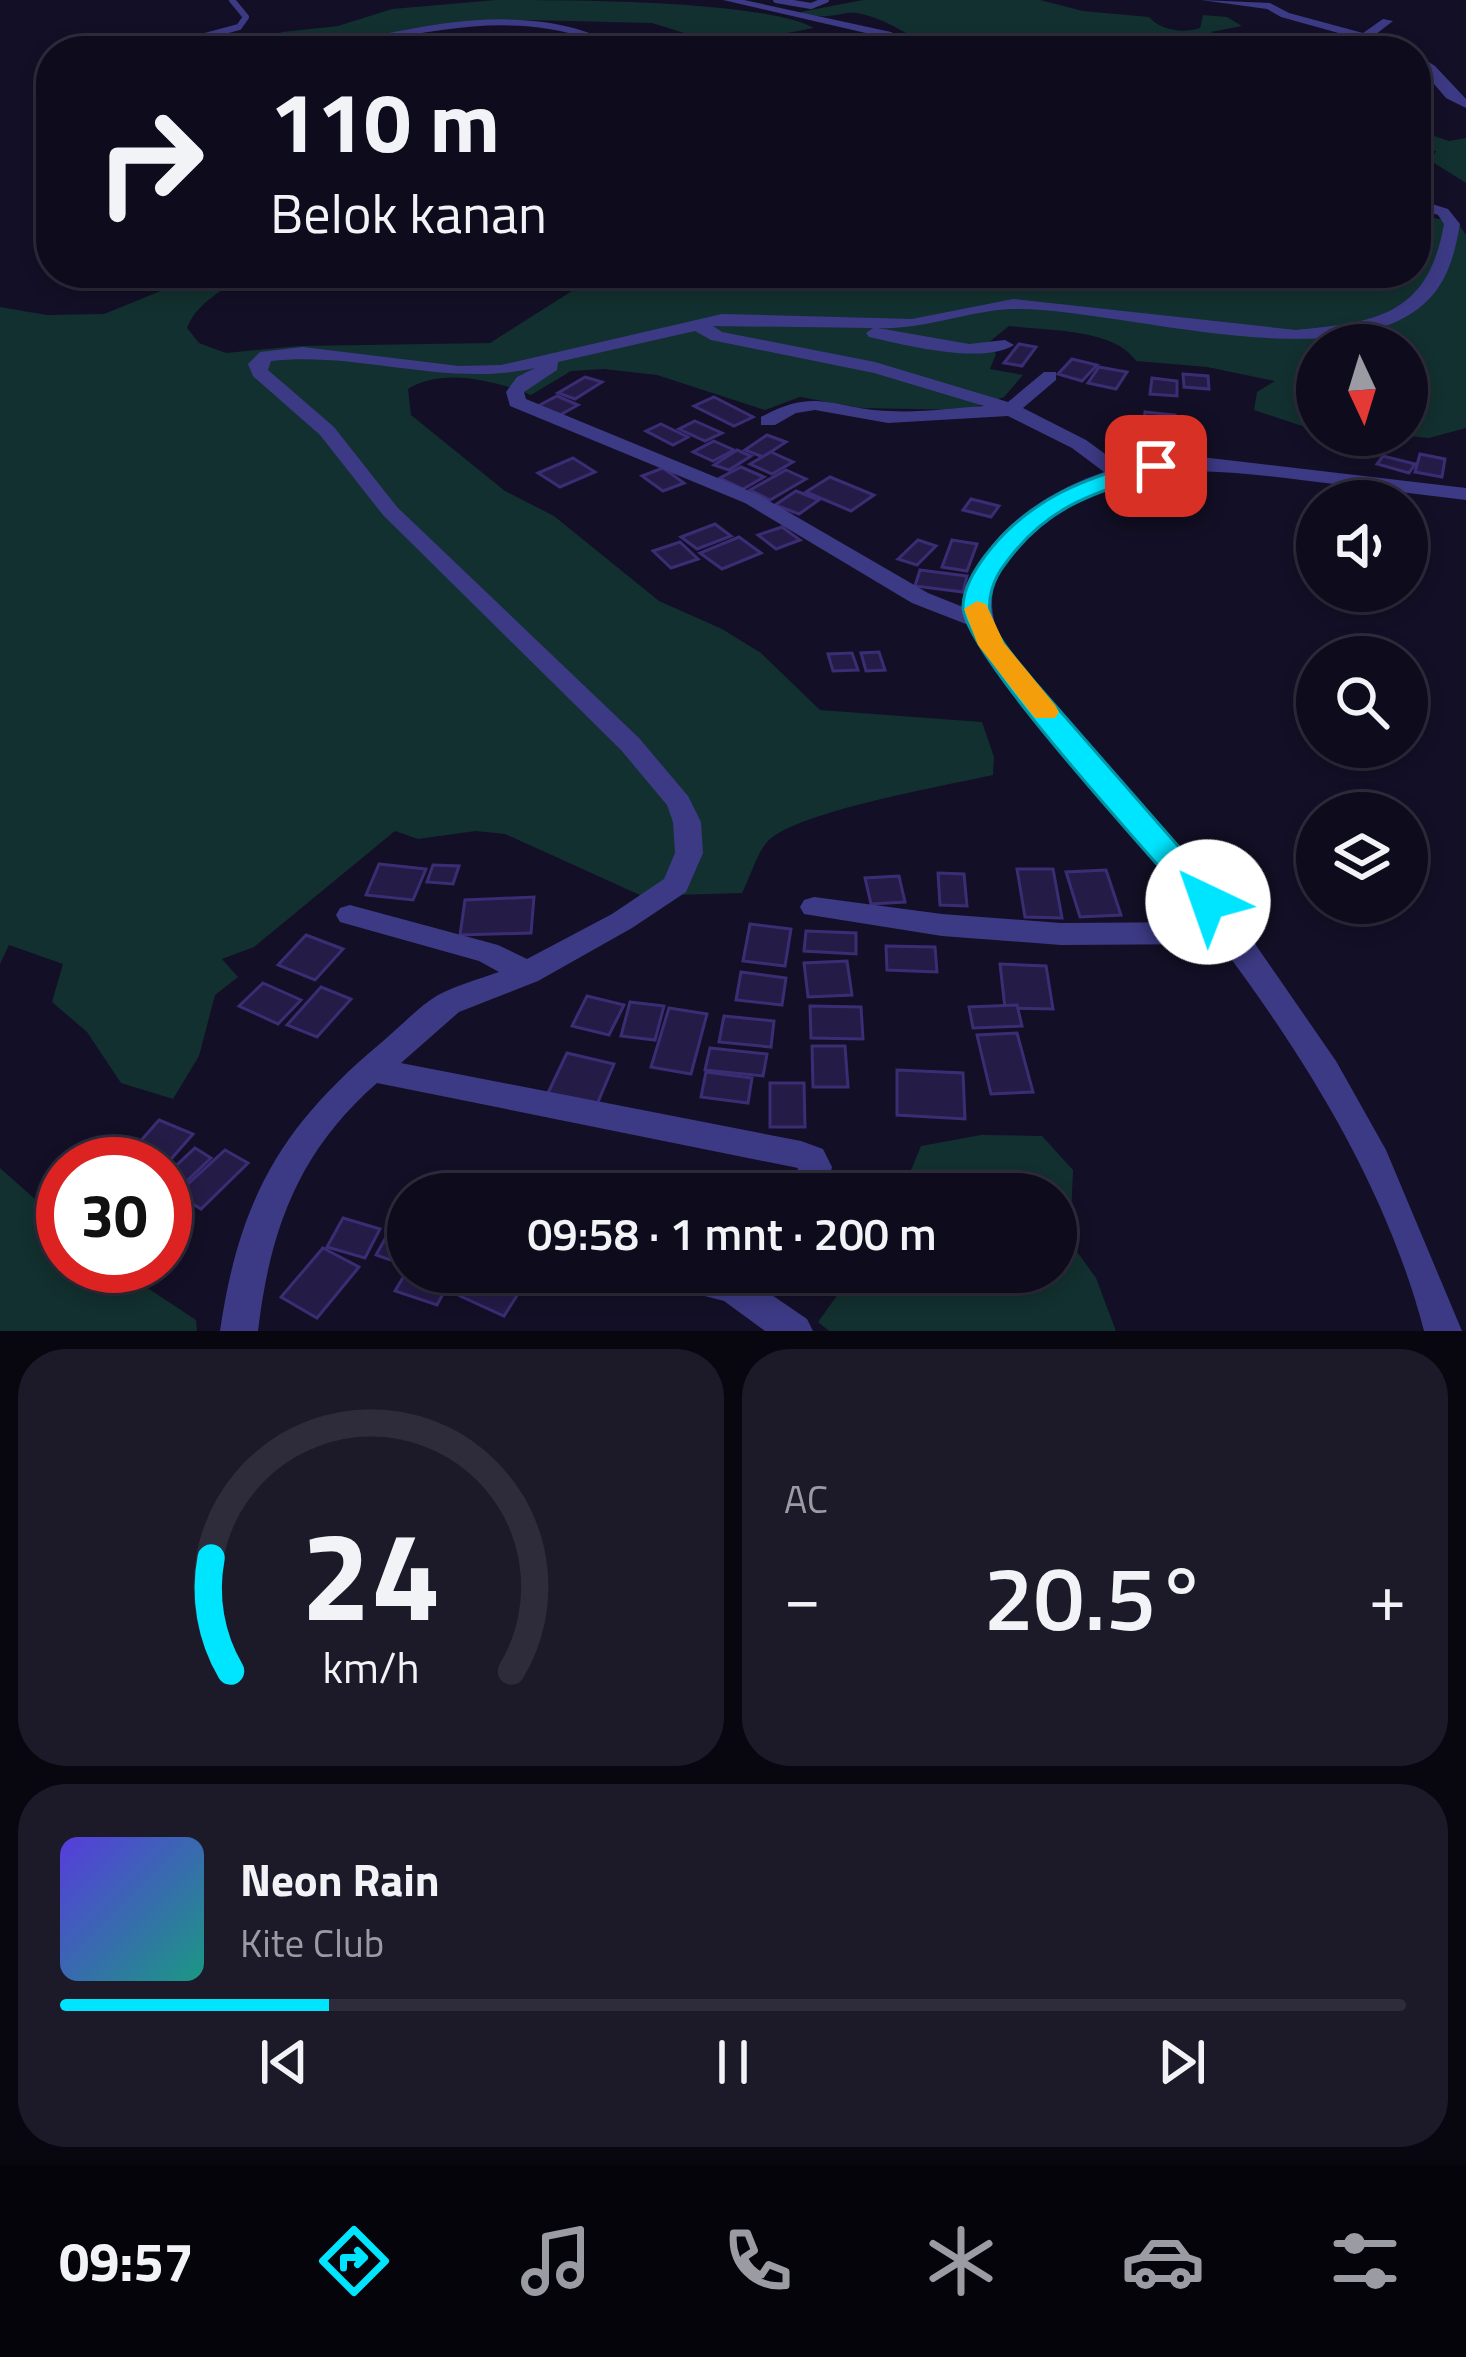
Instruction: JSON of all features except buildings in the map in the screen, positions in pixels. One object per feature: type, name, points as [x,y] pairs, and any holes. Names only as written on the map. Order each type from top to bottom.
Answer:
[{"type":"street","points":[[728,0],[890,36]]},
{"type":"street","points":[[1206,0],[1275,4],[1285,15],[1344,36]]},
{"type":"street","points":[[1374,36],[1387,21]]},
{"type":"street","points":[[1431,66],[1450,97],[1466,104]]},
{"type":"street","points":[[1431,208],[1443,212],[1452,224],[1450,256],[1431,286]]},
{"type":"street","points":[[239,1331],[244,1285],[272,1194],[319,1122],[369,1069],[448,1004],[527,973],[676,885],[689,854],[687,822],[679,802],[630,744],[390,511],[327,431],[259,372],[257,364],[266,356],[303,352],[459,371],[501,370],[694,323],[747,319],[932,322],[997,307],[1040,304],[1296,335],[1369,327],[1425,296],[1430,288]]},
{"type":"street","points":[[694,323],[717,336],[871,367],[1010,410],[1061,431],[1121,475]]},
{"type":"street","points":[[857,324],[869,332],[930,345],[970,349],[1005,345]]},
{"type":"street","points":[[578,351],[524,381],[515,392],[517,402],[752,500],[920,598],[979,621]]},
{"type":"street","points":[[768,421],[790,408],[815,404],[888,417],[1010,410],[1050,376]]},
{"type":"street","points":[[1443,1331],[1399,1211],[1321,1058],[1232,933],[1023,686],[979,621],[976,604],[984,575],[1017,530],[1064,496],[1121,475],[1170,464],[1197,463],[1466,494]]},
{"type":"street","points":[[814,907],[942,925],[1061,934],[1232,933]]},
{"type":"street","points":[[350,915],[488,953],[527,973]]},
{"type":"street","points":[[369,1069],[801,1155],[812,1159],[812,1173]]},
{"type":"street","points":[[749,1293],[794,1331]]},
{"type":"lane","points":[[205,36],[238,27],[246,17],[232,0]]},
{"type":"lane","points":[[776,0],[804,6],[826,0]]},
{"type":"lane","points":[[405,36],[511,24],[577,29],[589,36]]},
{"type":"green space","points":[[496,0],[614,1],[752,12],[814,28],[771,36],[694,36],[652,23],[527,20],[394,36],[274,36],[338,26],[392,9]]},
{"type":"green space","points":[[863,0],[1040,0],[1083,11],[1149,17],[1179,31],[1200,28],[1203,15],[1227,17],[1242,26],[1211,32],[1218,36],[910,36],[867,15],[800,12]]},
{"type":"green space","points":[[1431,135],[1449,141],[1466,138],[1466,183],[1431,161],[1436,151],[1431,150]]},
{"type":"green space","points":[[1431,217],[1458,223],[1466,235],[1466,428],[1429,438],[1428,324],[1296,324],[1296,424],[1254,410],[1257,392],[1275,381],[1207,367],[1136,361],[1126,350],[1096,337],[1009,326],[988,343],[996,354],[990,369],[1023,375],[1004,397],[967,410],[861,408],[800,397],[765,410],[657,375],[604,369],[571,371],[531,395],[485,381],[453,378],[408,389],[411,415],[505,491],[554,516],[659,601],[722,629],[761,653],[820,710],[982,722],[994,757],[993,775],[838,810],[782,831],[763,847],[742,893],[642,896],[505,834],[476,831],[418,839],[395,831],[254,947],[222,959],[238,977],[215,995],[199,1056],[173,1099],[121,1083],[87,1032],[52,1002],[63,964],[9,945],[0,964],[0,307],[47,315],[104,314],[168,288],[226,288],[197,311],[187,328],[199,343],[226,353],[298,346],[490,343],[571,288],[1431,288]]},
{"type":"green space","points":[[981,1135],[1042,1136],[1073,1173],[910,1173],[921,1146]]},
{"type":"green space","points":[[0,1168],[36,1200],[36,1293],[155,1293],[196,1320],[197,1331],[0,1331]]},
{"type":"green space","points":[[1077,1252],[1096,1278],[1116,1331],[829,1331],[818,1322],[839,1293],[1077,1293]]},
{"type":"slow traffic","points":[[977,609],[992,645],[1045,712]]},
{"type":"route","points":[[1156,466],[1064,496],[1034,515],[984,575],[976,604],[992,645],[1023,686],[1208,902]]}]
